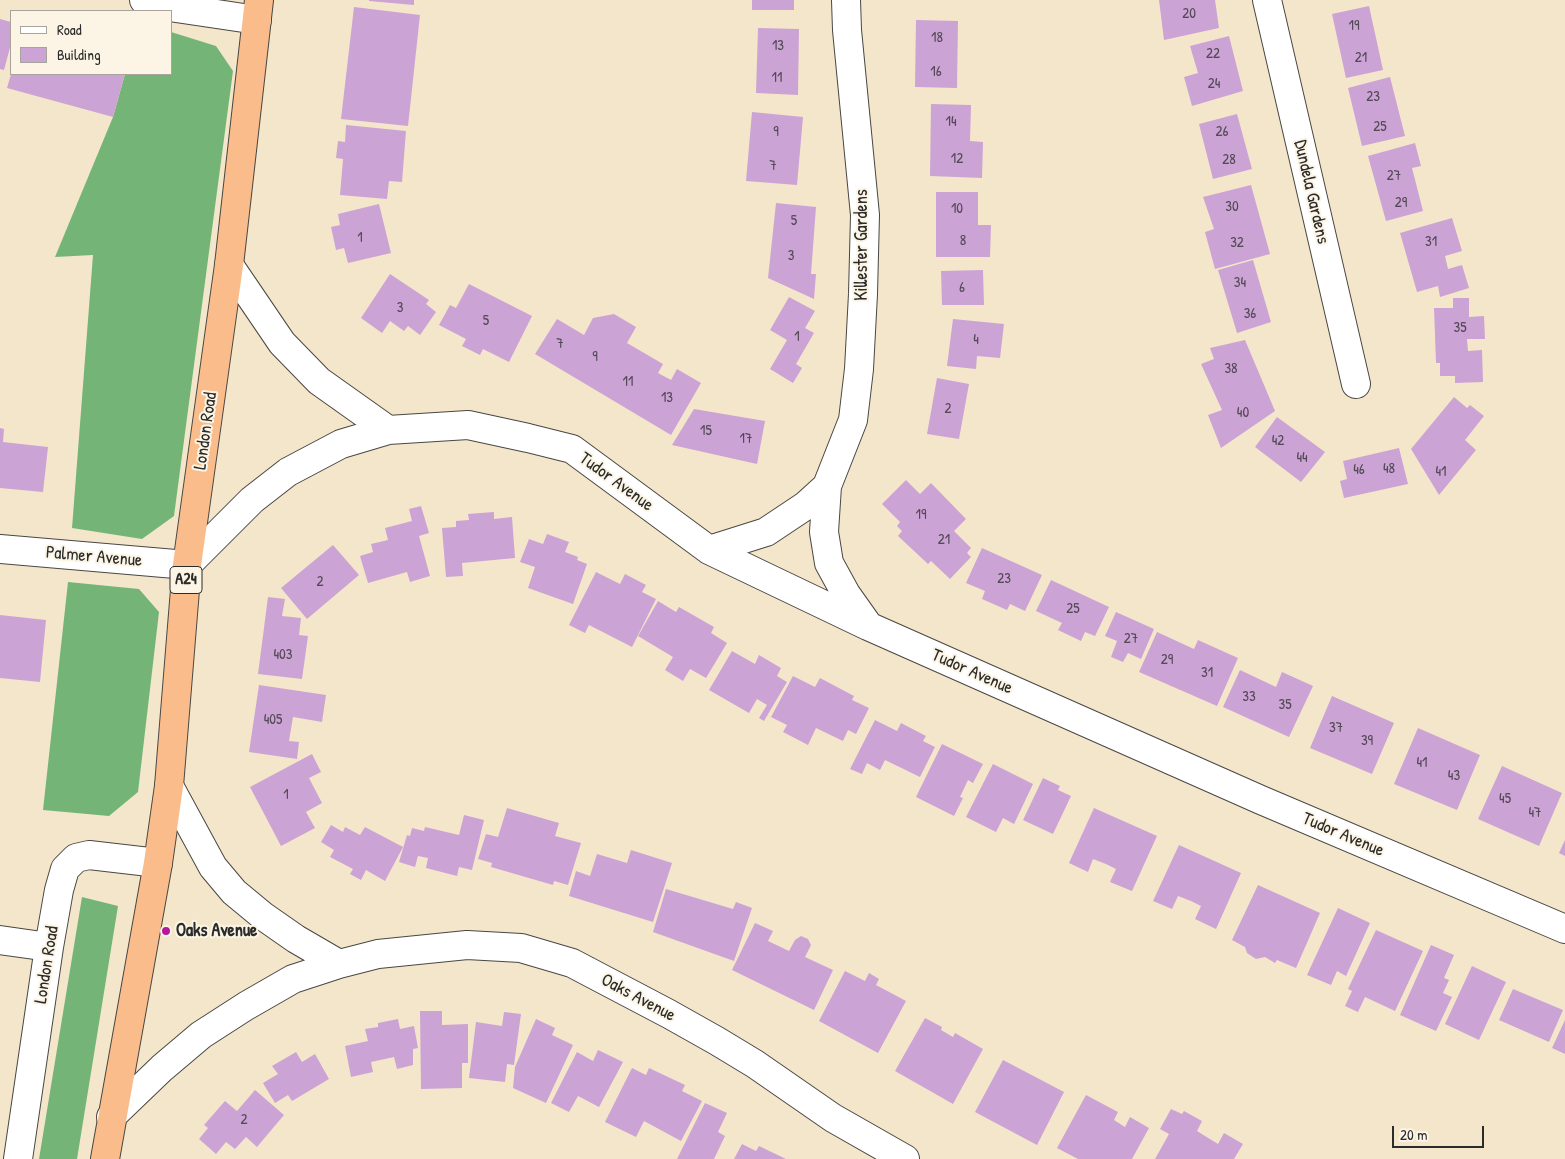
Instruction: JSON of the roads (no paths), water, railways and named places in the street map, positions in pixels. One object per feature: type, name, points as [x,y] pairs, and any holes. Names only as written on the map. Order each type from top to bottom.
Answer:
[{"type":"highway","name":"London Road","points":[[105,1159],[111,1117],[158,864],[169,786],[187,565],[229,265],[258,10]]},
{"type":"street","points":[[144,0],[176,8],[258,10]]},
{"type":"street","name":"Killester Gardens","points":[[846,0],[847,30],[865,216],[863,294],[859,369],[853,420],[827,486],[824,532],[829,563],[846,594],[868,626]]},
{"type":"street","name":"Dundela Gardens","points":[[1266,0],[1356,384]]},
{"type":"street","points":[[229,265],[282,343],[319,381],[388,430]]},
{"type":"street","name":"Tudor Avenue","points":[[187,565],[252,500],[288,472],[341,444],[388,430],[468,424],[572,449],[710,550],[868,626],[1261,800],[1565,929]]},
{"type":"street","name":"Killester Gardens","points":[[710,550],[766,532],[805,506],[827,486]]},
{"type":"street","name":"Palmer Avenue","points":[[0,548],[187,565]]},
{"type":"street","points":[[169,786],[213,867],[234,892],[262,916],[296,939],[339,964]]},
{"type":"street","name":"London Road","points":[[18,1159],[49,947],[59,890],[65,869],[76,858],[89,855],[158,864]]},
{"type":"street","points":[[0,940],[49,947]]},
{"type":"street","name":"Oaks Avenue","points":[[111,1117],[201,1034],[293,979],[378,954],[467,945],[521,948],[572,963],[717,1041],[833,1118],[905,1159]]},
{"type":"place","name":"Oaks Avenue","points":[[166,931]]}]
